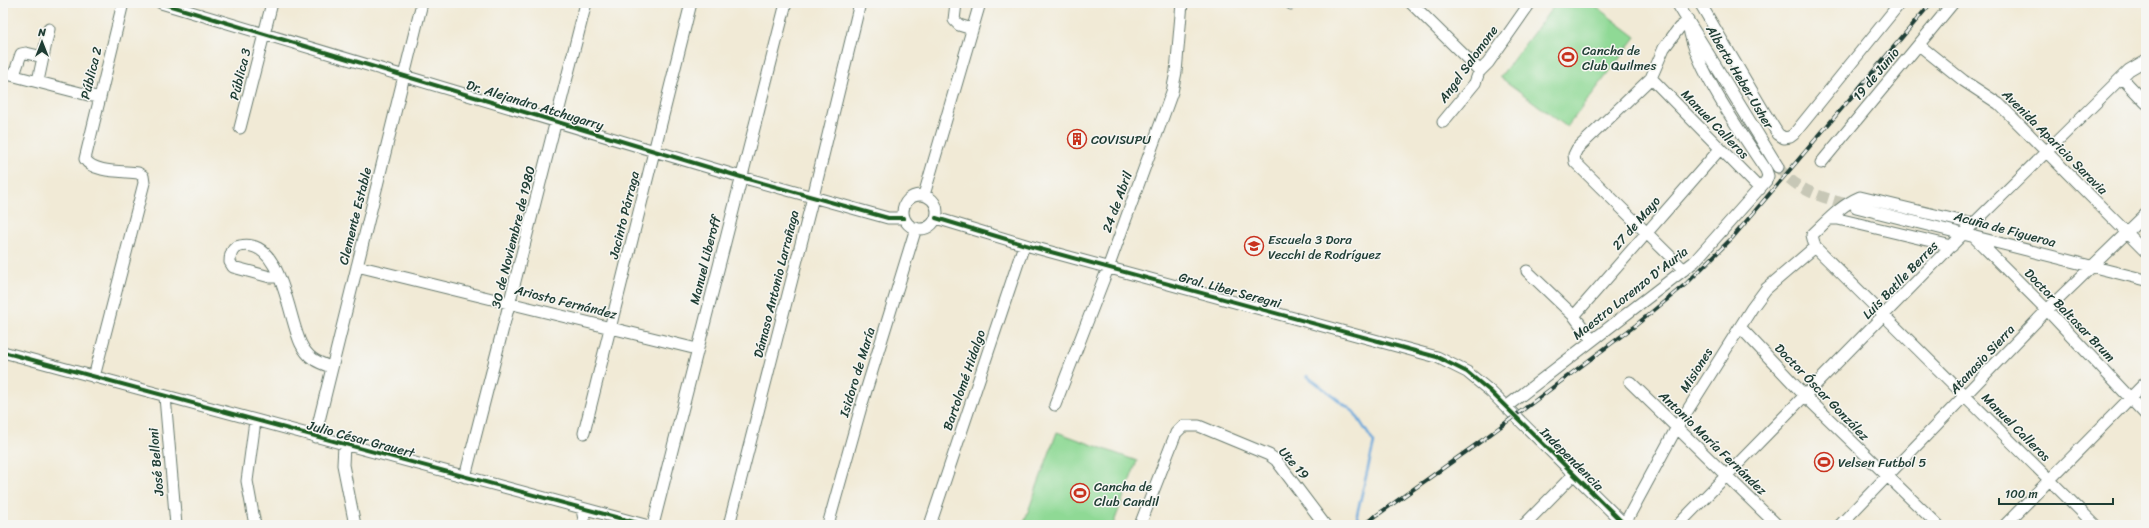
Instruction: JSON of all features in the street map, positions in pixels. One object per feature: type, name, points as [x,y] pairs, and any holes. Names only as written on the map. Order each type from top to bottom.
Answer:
[{"type":"street","name":"Pública 2","points":[[94,377],[144,183],[143,176],[138,173],[97,168],[88,164],[85,159],[123,3]]},
{"type":"street","name":"Dr. Alejandro Atchugarry","points":[[161,3],[741,177],[888,218],[904,218]]},
{"type":"street","name":"Pública 3","points":[[240,128],[272,3]]},
{"type":"street","name":"Clemente Estable","points":[[315,437],[331,367],[422,3]]},
{"type":"street","name":"30 de Noviembre de 1980","points":[[465,477],[511,303],[586,3]]},
{"type":"street","name":"Jacinto Párraga","points":[[584,433],[692,3]]},
{"type":"street","name":"Manuel Liberoff","points":[[654,525],[697,349],[786,3]]},
{"type":"street","name":"Dámaso Antonio Larrañaga","points":[[729,525],[813,197],[860,3]]},
{"type":"street","points":[[956,3],[954,20],[959,25],[972,29]]},
{"type":"street","points":[[924,195],[980,3]]},
{"type":"street","name":"24 de Abril","points":[[1055,405],[1108,268],[1172,92],[1176,72],[1182,3]]},
{"type":"street","points":[[1411,3],[1480,71]]},
{"type":"street","name":"Angel Salomone","points":[[1443,122],[1475,83],[1480,71],[1488,63],[1530,3]]},
{"type":"street","name":"Alberto Heber Usher","points":[[1677,3],[1778,167]]},
{"type":"street","name":"Alberto Heber Usher","points":[[1700,3],[1766,115],[1778,134],[1784,138],[1790,137],[1794,134],[1900,3]]},
{"type":"street","name":"19 de Junio","points":[[1821,162],[1919,45],[1952,3]]},
{"type":"street","points":[[1684,270],[1575,162],[1574,155],[1577,149],[1651,78],[1664,48],[1679,28],[1688,20]]},
{"type":"street","name":"Maestro Lorenzo D'Auria","points":[[1506,407],[1694,262],[1760,189],[1768,176],[1766,170],[1727,110],[1703,66],[1692,44],[1688,20]]},
{"type":"street","points":[[38,81],[50,29]]},
{"type":"street","name":"Avenida Aparicio Saravia","points":[[1919,45],[1964,81],[1995,100],[2146,252]]},
{"type":"street","points":[[14,75],[22,54],[26,53],[43,57]]},
{"type":"street","name":"Luis Batlle Berres","points":[[1678,525],[1885,316],[1952,246],[1970,231],[2046,152],[2122,78],[2146,60]]},
{"type":"street","points":[[3,73],[100,98]]},
{"type":"street","name":"Manuel Calleros","points":[[1651,78],[1760,189]]},
{"type":"street","points":[[2122,78],[2146,103]]},
{"type":"street","name":"27 de Mayo","points":[[1574,316],[1720,149]]},
{"type":"street","points":[[914,195],[924,195],[934,202],[937,210],[936,218],[926,228],[916,228],[909,225],[904,218],[903,209],[907,200],[914,195]]},
{"type":"street","points":[[1815,247],[1812,235],[1836,211],[1852,200],[1860,197],[1970,231]]},
{"type":"street","name":"Acuña de Figueroa","points":[[1856,207],[1970,231],[2092,267],[2146,280]]},
{"type":"street","name":"Atanasio Sierra","points":[[1840,525],[1966,397],[2047,310],[2146,214]]},
{"type":"street","name":"Gral. Liber Seregni","points":[[936,218],[1024,245],[1437,357],[1467,372],[1506,407]]},
{"type":"street","points":[[1829,219],[1838,219],[1952,246]]},
{"type":"street","name":"Isidoro de María","points":[[828,525],[861,407],[916,228]]},
{"type":"street","name":"Doctor Baltasar Brum","points":[[1970,231],[2146,415]]},
{"type":"street","name":"Bartolomé Hidalgo","points":[[930,525],[1024,245]]},
{"type":"street","name":"Manuel Calleros","points":[[1815,247],[2095,525]]},
{"type":"street","name":"Misiones","points":[[1625,525],[1676,426],[1740,327],[1766,289],[1815,247]]},
{"type":"street","name":"Ariosto Fernández","points":[[357,266],[697,349]]},
{"type":"street","points":[[1527,271],[1574,316],[1592,340]]},
{"type":"street","points":[[279,277],[285,291],[301,344],[310,358],[316,362],[331,367]]},
{"type":"street","name":"Doctor Óscar González","points":[[1740,327],[1806,396],[1938,525]]},
{"type":"street","name":"Julio César Grauert","points":[[3,352],[165,397],[645,525]]},
{"type":"street","name":"Antonio María Fernández","points":[[1630,382],[1777,525]]},
{"type":"street","points":[[2005,525],[2146,382]]},
{"type":"street","name":"José Belloni","points":[[165,397],[176,525]]},
{"type":"street","name":"Independencia","points":[[1506,407],[1625,525]]},
{"type":"street","points":[[255,421],[248,481],[255,525]]},
{"type":"street","name":"Ute 19","points":[[1140,525],[1173,439],[1183,426],[1193,425],[1205,428],[1273,457],[1325,525]]},
{"type":"street","points":[[344,445],[343,465],[354,525]]},
{"type":"street","points":[[1524,525],[1574,474]]},
{"type":"street","points":[[582,509],[586,525]]},
{"type":"green space","name":"Cancha de Club Quilmes","points":[[1556,3],[1591,3],[1636,37],[1567,127],[1500,77]]},
{"type":"green space","name":"Cancha de Club Candil","points":[[1057,432],[1137,461],[1113,525],[1023,525]]},
{"type":"waterway","points":[[1307,376],[1354,412],[1374,443],[1357,514],[1361,525]]},
{"type":"tunnel","points":[[1778,167],[1794,183],[1812,193],[1854,206]]},
{"type":"railway","points":[[1363,525],[1484,439],[1636,325],[1687,283],[1733,237],[1931,3]]},
{"type":"cycle path","points":[[161,3],[741,177],[888,218],[904,218]]},
{"type":"cycle path","points":[[936,218],[1029,246],[1437,357],[1467,372],[1490,391],[1625,525]]},
{"type":"cycle path","points":[[3,352],[645,525]]},
{"type":"place","name":"Cancha de Club Quilmes","points":[[1568,57]]},
{"type":"place","name":"COVISUPU","points":[[1077,139]]},
{"type":"place","name":"Escuela 3 Dora Vecchi de Rodríguez","points":[[1254,246]]},
{"type":"place","name":"Velsen Futbol 5","points":[[1824,462]]},
{"type":"place","name":"Cancha de Club Candil","points":[[1080,493]]}]
